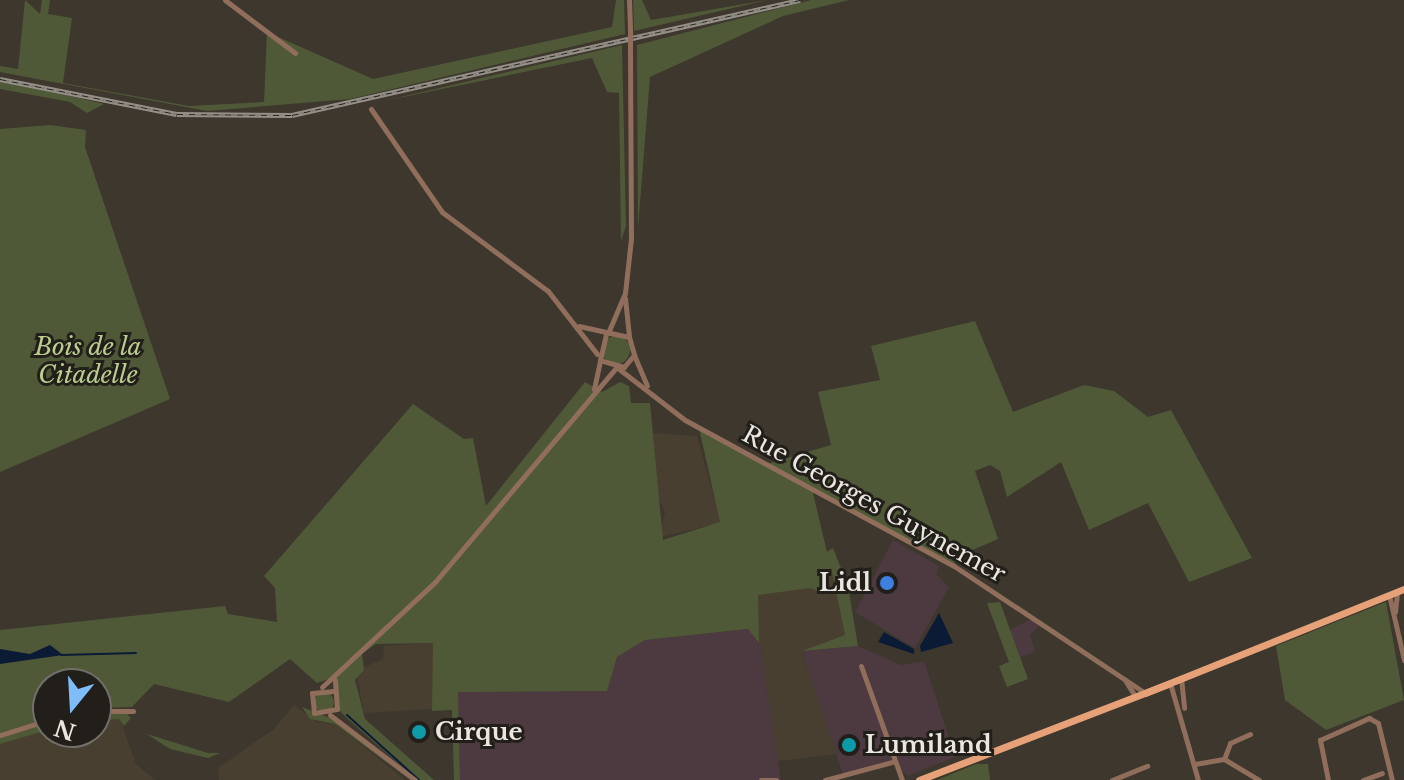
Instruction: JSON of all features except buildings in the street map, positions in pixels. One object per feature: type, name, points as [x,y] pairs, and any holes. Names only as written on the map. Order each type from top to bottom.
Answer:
[{"type":"main road","points":[[919,780],[1396,592]]},
{"type":"main road","points":[[932,780],[960,766]]},
{"type":"street","points":[[225,0],[295,53]]},
{"type":"street","points":[[415,780],[351,726],[309,705],[322,687],[435,582],[592,393],[634,355],[625,293],[629,0]]},
{"type":"street","points":[[371,109],[442,212],[548,291],[579,326],[598,357],[617,369]]},
{"type":"street","points":[[592,393],[598,357],[625,293]]},
{"type":"street","points":[[579,326],[629,337]]},
{"type":"street","name":"Rue Georges Guynemer","points":[[634,355],[649,390]]},
{"type":"street","name":"Rue Georges Guynemer","points":[[617,369],[692,424],[954,566],[1145,693]]},
{"type":"street","points":[[1396,592],[1395,613],[1404,660]]},
{"type":"street","points":[[861,666],[893,766],[902,780]]},
{"type":"street","points":[[1122,676],[1135,696]]},
{"type":"street","points":[[336,677],[334,691],[338,706],[351,726]]},
{"type":"street","points":[[1181,678],[1184,713],[1198,780]]},
{"type":"street","points":[[1170,683],[1184,713]]},
{"type":"street","points":[[322,687],[334,691]]},
{"type":"street","points":[[330,715],[338,706]]},
{"type":"street","points":[[112,711],[133,711]]},
{"type":"street","points":[[1328,780],[1320,740],[1373,720],[1392,780]]},
{"type":"street","points":[[0,735],[32,725]]},
{"type":"street","points":[[1224,759],[1233,740],[1250,734]]},
{"type":"street","points":[[1195,764],[1224,759],[1259,780]]},
{"type":"street","points":[[825,780],[893,766]]},
{"type":"street","points":[[892,780],[893,766]]},
{"type":"street","points":[[1112,780],[1147,766]]},
{"type":"street","points":[[1363,780],[1382,773]]},
{"type":"street","points":[[761,780],[776,780]]},
{"type":"shaded area","points":[[653,433],[697,436],[721,523],[659,537],[665,512],[655,490]]},
{"type":"shaded area","points":[[893,540],[939,566],[936,574],[949,587],[915,648],[855,612]]},
{"type":"shaded area","points":[[832,567],[845,635],[802,652],[837,754],[778,761],[760,645],[749,629],[758,583]]},
{"type":"shaded area","points":[[1033,618],[1042,624],[1030,635],[1035,652],[1020,657],[1010,630]]},
{"type":"shaded area","points":[[749,629],[760,645],[781,780],[460,780],[457,692],[606,691],[617,657],[645,640]]},
{"type":"shaded area","points":[[433,643],[433,709],[364,713],[356,671],[383,659],[384,646]]},
{"type":"shaded area","points":[[858,646],[901,665],[924,661],[955,757],[908,776],[892,763],[843,774],[802,651]]},
{"type":"shaded area","points":[[294,705],[317,722],[335,724],[405,780],[219,780],[218,768],[274,729]]},
{"type":"shaded area","points":[[120,719],[136,764],[155,780],[0,780],[0,744],[32,735],[32,748],[112,748],[112,720]]},
{"type":"green space","points":[[25,0],[40,14],[42,0],[50,0],[48,14],[72,18],[63,83],[189,106],[264,102],[267,32],[373,79],[612,27],[616,0],[624,0],[625,34],[350,99],[207,111],[0,72],[0,66],[18,69]]},
{"type":"green space","points":[[633,0],[642,0],[651,20],[767,0],[634,31]]},
{"type":"green space","points":[[811,0],[849,0],[783,16],[650,77],[638,228],[637,45]]},
{"type":"green space","points":[[622,45],[626,226],[621,241],[619,93],[607,92],[592,58],[384,101]]},
{"type":"green space","points":[[0,81],[104,104],[87,113],[70,102],[0,89]]},
{"type":"green space","name":"Bois de la Citadelle","points":[[50,125],[86,130],[85,147],[170,399],[0,472],[0,129]]},
{"type":"green space","points":[[975,321],[1013,412],[1084,385],[1114,391],[1148,417],[1171,410],[1252,558],[1189,582],[1148,503],[1089,530],[1061,462],[1007,497],[1000,471],[990,465],[975,471],[998,539],[956,557],[954,566],[812,489],[827,552],[833,548],[848,586],[858,646],[802,651],[845,635],[831,567],[826,595],[810,588],[758,595],[759,643],[748,629],[645,640],[617,657],[607,691],[458,692],[460,780],[454,780],[452,710],[432,711],[433,643],[376,644],[362,654],[364,670],[355,680],[365,719],[434,780],[417,780],[339,710],[335,677],[317,683],[290,659],[229,702],[154,684],[132,707],[112,708],[112,668],[32,668],[32,723],[0,733],[0,630],[225,606],[228,614],[277,622],[275,588],[264,576],[413,404],[464,439],[473,438],[486,506],[585,382],[602,392],[620,382],[629,386],[631,403],[650,403],[663,540],[720,522],[699,428],[767,464],[831,445],[818,392],[880,380],[871,346]]},
{"type":"green space","points":[[616,336],[626,340],[630,350],[626,360],[616,364],[606,360],[602,350],[606,340]]},
{"type":"green space","points":[[1000,602],[1028,679],[1007,687],[999,666],[1009,662],[987,603]]},
{"type":"green space","points":[[1386,602],[1404,700],[1326,730],[1285,700],[1276,646]]},
{"type":"green space","points":[[324,692],[331,695],[334,702],[331,709],[324,712],[317,709],[314,702],[317,695]]},
{"type":"green space","points":[[302,707],[335,720],[410,780],[335,724],[310,719]]},
{"type":"green space","points":[[125,712],[131,718],[124,726],[119,719],[112,720],[112,713]]},
{"type":"green space","points":[[32,728],[32,735],[0,744],[0,738]]},
{"type":"green space","points":[[147,734],[208,753],[220,753],[208,758],[170,749]]},
{"type":"green space","points":[[976,764],[988,764],[990,780],[937,780]]},
{"type":"water","points":[[939,613],[953,643],[921,652],[920,646]]},
{"type":"water","points":[[884,632],[914,649],[914,654],[878,642]]},
{"type":"water","points":[[50,645],[63,655],[0,664],[0,649],[30,654]]},
{"type":"waterway","points":[[61,655],[136,653]]},
{"type":"waterway","points":[[347,715],[419,780]]},
{"type":"railway","points":[[0,79],[177,114],[292,115],[800,0]]},
{"type":"place","name":"Lidl","points":[[887,583]]},
{"type":"place","name":"Cirque","points":[[419,732]]},
{"type":"place","name":"Lumiland","points":[[849,745]]}]
